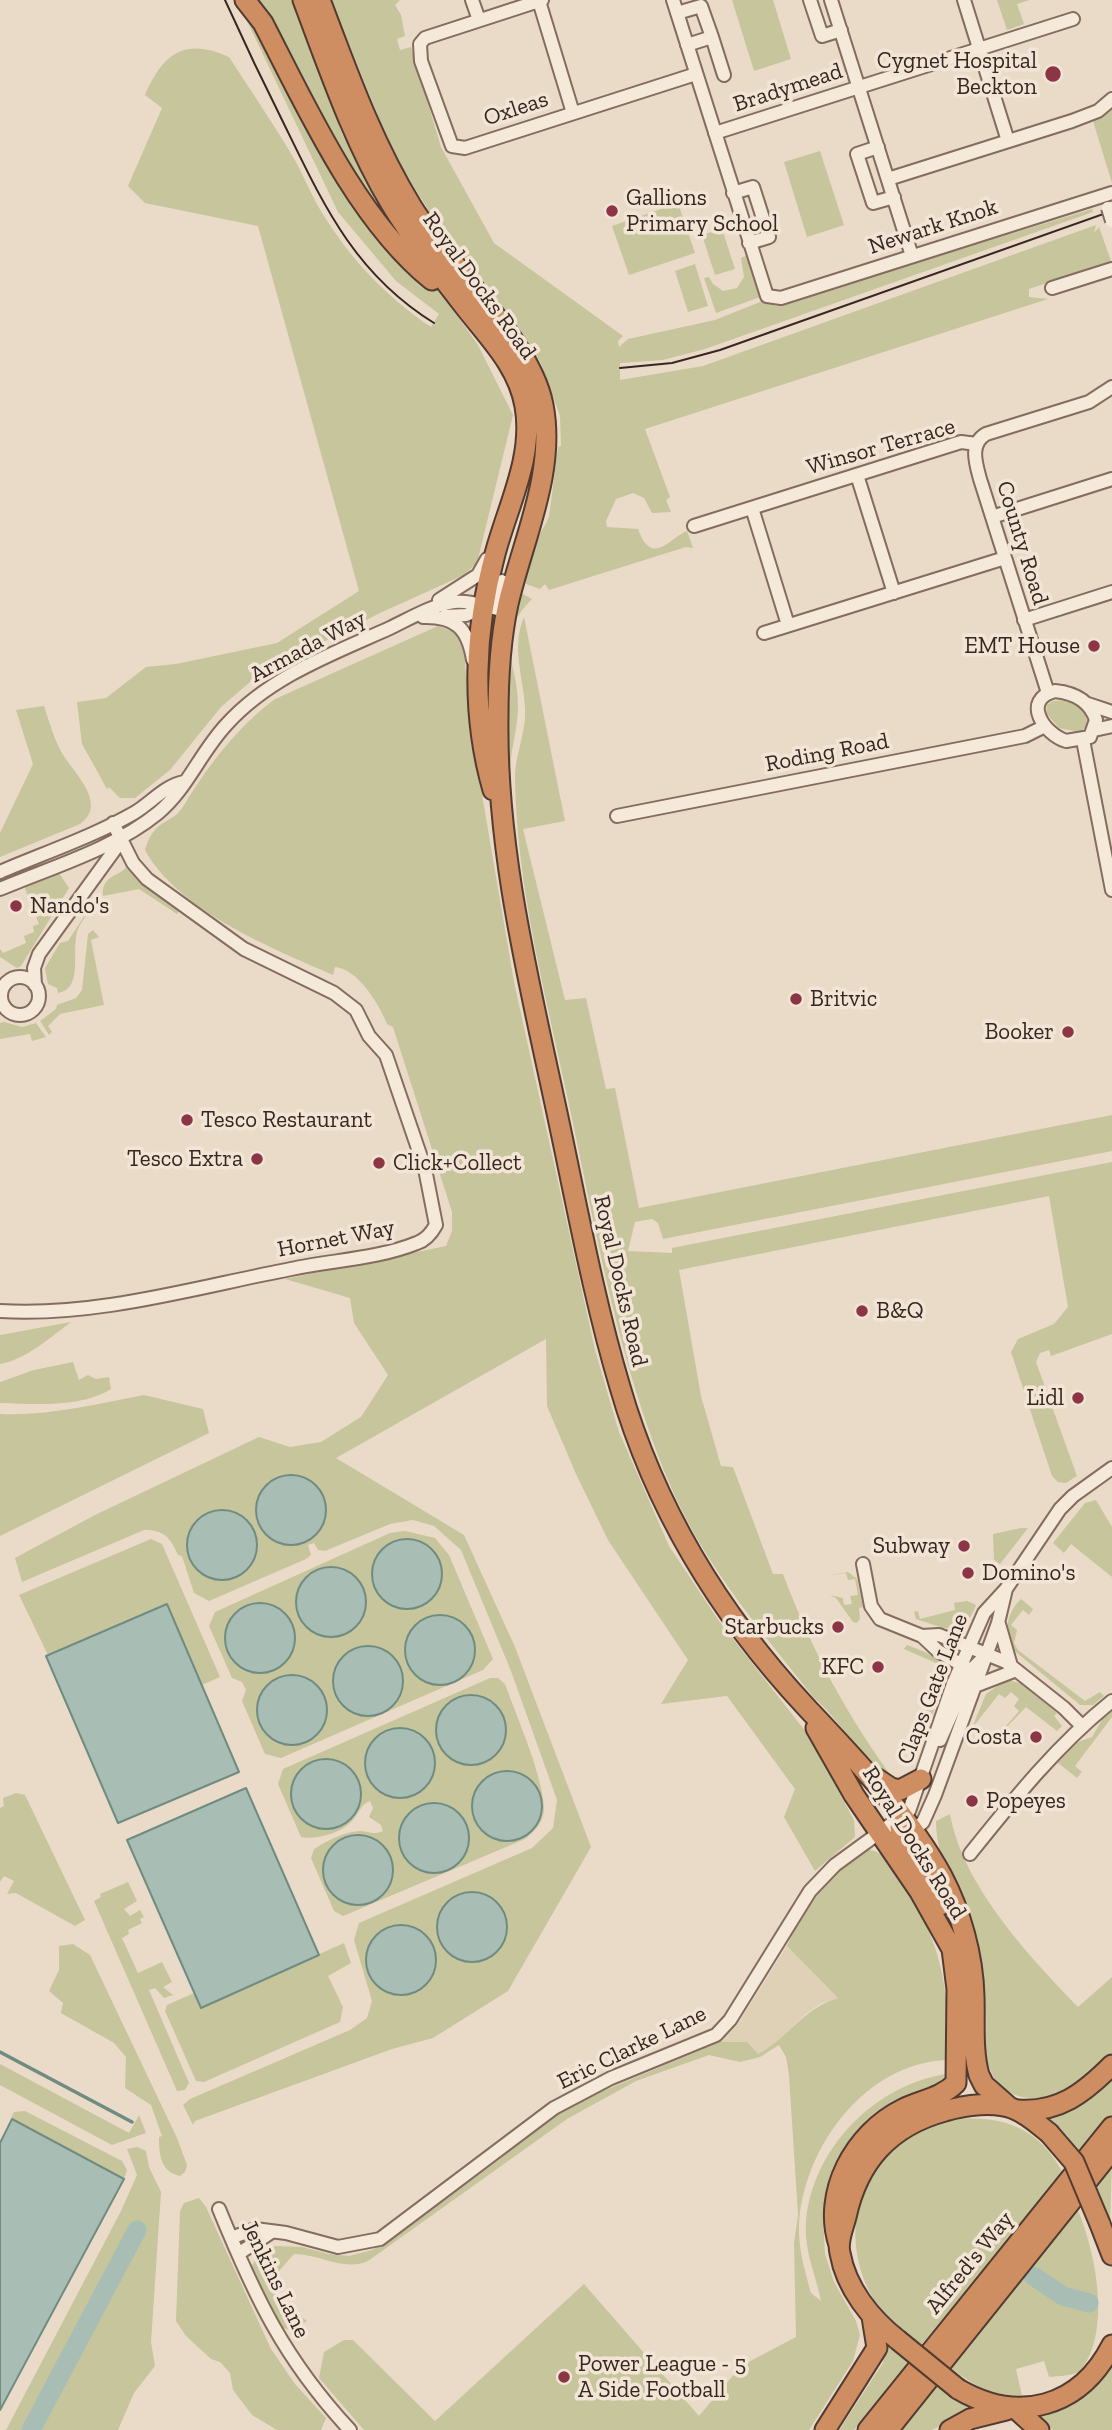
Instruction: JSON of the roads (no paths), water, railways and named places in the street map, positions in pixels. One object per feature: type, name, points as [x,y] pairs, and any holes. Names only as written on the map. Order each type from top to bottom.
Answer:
[{"type":"highway","points":[[245,0],[262,23],[345,175],[389,234],[426,275],[464,306]]},
{"type":"highway","name":"Royal Docks Road","points":[[303,0],[369,165],[415,242],[501,351],[516,376],[524,403],[527,450],[506,513],[483,607],[477,690],[485,762],[502,821],[528,979],[609,1346],[646,1466],[681,1539],[730,1613],[804,1706],[864,1769],[904,1829],[943,1877],[962,1926],[974,1984],[975,2052],[979,2075],[984,2085],[1049,2133],[1073,2162],[1112,2255]]},
{"type":"highway","name":"Royal Docks Road","points":[[320,0],[367,124],[393,176],[442,253],[513,339],[531,369],[545,410],[545,473],[506,611],[498,722],[502,821]]},
{"type":"highway","points":[[502,581],[515,529],[546,450]]},
{"type":"highway","name":"Royal Docks Road","points":[[804,1706],[879,1834],[920,1892],[952,1949],[957,1981],[959,2077],[941,2095],[901,2110],[866,2137],[852,2156],[838,2186],[832,2226],[845,2271],[872,2316]]},
{"type":"highway","points":[[864,1769],[891,1788],[900,1790],[921,1779]]},
{"type":"highway","points":[[904,1829],[937,1896],[953,1936],[952,1949]]},
{"type":"highway","points":[[839,2245],[849,2198],[859,2175],[869,2158],[893,2134],[922,2118],[957,2108],[1035,2111],[1059,2106],[1084,2092],[1112,2065]]},
{"type":"highway","name":"Alfred's Way","points":[[868,2430],[1112,2127]]},
{"type":"highway","name":"Alfred's Way","points":[[888,2430],[1112,2150]]},
{"type":"highway","points":[[872,2316],[958,2389],[987,2403],[1014,2409],[1039,2430]]},
{"type":"highway","points":[[825,2430],[877,2348],[872,2316]]},
{"type":"highway","points":[[950,2430],[976,2417],[1054,2401],[1077,2389],[1098,2368],[1112,2345]]},
{"type":"street","points":[[472,0],[479,20],[541,0],[573,113]]},
{"type":"street","points":[[673,0],[687,46],[715,134],[733,193],[749,243],[769,237],[753,187],[733,193]]},
{"type":"street","points":[[810,0],[821,36],[841,30]]},
{"type":"street","points":[[831,0],[912,256]]},
{"type":"street","points":[[964,0],[1008,141]]},
{"type":"street","points":[[677,13],[701,6],[724,75]]},
{"type":"street","name":"Bradymead","points":[[715,134],[1073,19]]},
{"type":"street","name":"Oxleas","points":[[479,20],[425,38],[420,44],[421,61],[447,140],[452,146],[465,148],[696,74]]},
{"type":"street","points":[[687,46],[712,37]]},
{"type":"street","points":[[888,179],[1094,113],[1112,99]]},
{"type":"street","points":[[878,147],[857,154],[873,203],[894,197]]},
{"type":"street","name":"Newark Knok","points":[[749,243],[767,296],[781,298],[912,256],[1109,204]]},
{"type":"street","points":[[1052,288],[1112,269]]},
{"type":"street","name":"Winsor Terrace","points":[[694,526],[961,442],[976,444],[986,434],[1089,402],[1112,387]]},
{"type":"street","name":"County Road","points":[[976,444],[977,468],[1048,693]]},
{"type":"street","points":[[858,475],[894,593]]},
{"type":"street","points":[[992,517],[1112,479]]},
{"type":"street","points":[[752,508],[788,625]]},
{"type":"street","points":[[412,618],[478,575],[506,513]]},
{"type":"street","points":[[764,634],[1005,558]]},
{"type":"street","points":[[483,607],[497,603],[502,581]]},
{"type":"street","points":[[1024,620],[1112,592]]},
{"type":"street","name":"Armada Way","points":[[0,888],[120,839],[157,814],[180,794],[184,782],[226,725],[263,692],[320,659],[452,602],[506,611]]},
{"type":"street","name":"Armada Way","points":[[412,618],[466,615],[483,607]]},
{"type":"street","points":[[439,617],[453,621],[465,631],[471,648],[477,690]]},
{"type":"street","points":[[1112,712],[1064,692],[1048,693],[1037,710],[1043,727],[1059,739],[1083,740],[1094,730],[1112,726]]},
{"type":"street","points":[[1088,704],[1096,720],[1094,730]]},
{"type":"street","name":"Roding Road","points":[[617,816],[1025,736],[1043,727]]},
{"type":"street","points":[[1083,740],[1112,890]]},
{"type":"street","name":"Armada Way","points":[[0,872],[113,823],[145,806],[173,784],[184,782]]},
{"type":"street","points":[[35,985],[20,978],[9,982],[2,991],[2,1008],[19,1015],[30,1012],[39,998],[34,968],[38,954],[120,839],[113,823]]},
{"type":"street","name":"Hornet Way","points":[[0,1311],[58,1310],[136,1300],[322,1262],[357,1259],[421,1242],[436,1225],[425,1169],[386,1055],[369,1036],[356,1010],[334,993],[275,966],[222,935],[147,879],[133,863],[120,839]]},
{"type":"street","name":"Claps Gate Lane","points":[[879,1834],[904,1829],[927,1814],[972,1673],[969,1647],[984,1613],[1006,1589],[1060,1509],[1073,1496],[1112,1468]]},
{"type":"street","points":[[863,1564],[871,1606],[877,1617],[922,1636],[938,1651],[972,1673],[1013,1668]]},
{"type":"street","name":"Claps Gate Lane","points":[[904,1829],[930,1754],[972,1673],[985,1656],[998,1623],[1006,1589]]},
{"type":"street","points":[[998,1623],[1013,1668]]},
{"type":"street","points":[[922,1636],[939,1635],[1013,1668],[1064,1708],[1081,1725]]},
{"type":"street","points":[[970,1854],[1032,1776],[1081,1725],[1112,1701]]},
{"type":"street","name":"Eric Clarke Lane","points":[[231,2238],[255,2229],[286,2233],[338,2247],[380,2239],[554,2108],[611,2078],[716,2035],[730,2020],[810,1891],[825,1874],[879,1834]]},
{"type":"street","name":"Jenkins Lane","points":[[219,2209],[280,2342],[324,2403],[350,2430]]},
{"type":"street","points":[[238,2254],[270,2233]]},
{"type":"waterway","points":[[0,2052],[132,2122]]},
{"type":"waterway","points":[[31,2430],[137,2230]]},
{"type":"waterway","points":[[1033,2276],[1063,2296],[1089,2303]]},
{"type":"tram line","points":[[225,0],[314,184],[344,236],[383,283],[434,323]]},
{"type":"tram line","points":[[620,368],[672,363],[720,350],[1112,211]]},
{"type":"place","name":"Cygnet Hospital Beckton","points":[[1053,74]]},
{"type":"place","name":"Gallions Primary School","points":[[612,211]]},
{"type":"place","name":"EMT House","points":[[1094,646]]},
{"type":"place","name":"Nando's","points":[[16,906]]},
{"type":"place","name":"Britvic","points":[[796,999]]},
{"type":"place","name":"Booker","points":[[1068,1032]]},
{"type":"place","name":"Tesco Restaurant","points":[[187,1120]]},
{"type":"place","name":"Tesco Extra","points":[[257,1159]]},
{"type":"place","name":"Click+Collect","points":[[379,1163]]},
{"type":"place","name":"B&Q","points":[[862,1311]]},
{"type":"place","name":"Lidl","points":[[1078,1398]]},
{"type":"place","name":"Subway","points":[[964,1546]]},
{"type":"place","name":"Domino's","points":[[968,1573]]},
{"type":"place","name":"Starbucks","points":[[838,1627]]},
{"type":"place","name":"KFC","points":[[878,1667]]},
{"type":"place","name":"Costa","points":[[1036,1737]]},
{"type":"place","name":"Popeyes","points":[[972,1801]]},
{"type":"place","name":"Power League - 5 A Side Football","points":[[564,2377]]}]
